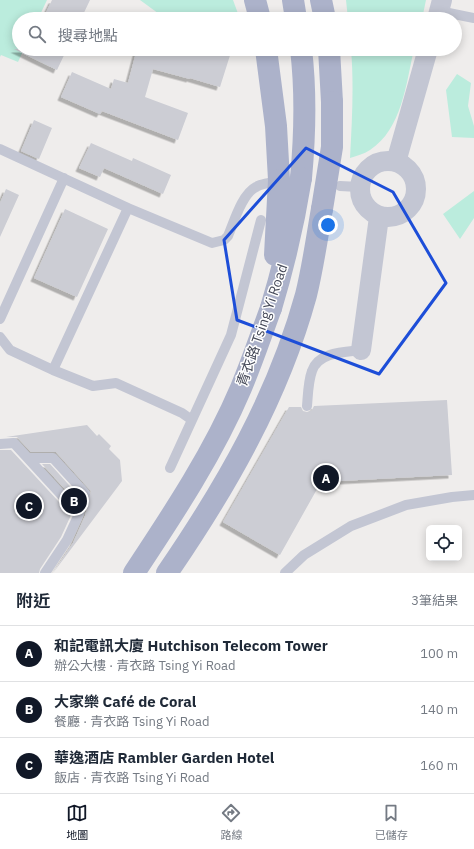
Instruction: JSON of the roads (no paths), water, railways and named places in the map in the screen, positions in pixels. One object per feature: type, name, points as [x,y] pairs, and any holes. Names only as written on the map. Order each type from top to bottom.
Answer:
[{"type":"main road","points":[[255,0],[258,12]]},
{"type":"main road","points":[[293,0],[295,12]]},
{"type":"main road","points":[[321,0],[324,12]]},
{"type":"main road","points":[[267,56],[272,80],[279,180],[274,279],[270,308]]},
{"type":"main road","name":"青衣路 Tsing Yi Road","points":[[134,573],[190,486],[221,431],[241,389],[282,272],[295,215],[301,178],[304,121],[302,56]]},
{"type":"main road","name":"青衣路 Tsing Yi Road","points":[[166,573],[213,503],[252,434],[279,375],[306,294],[332,147],[332,80],[330,56]]},
{"type":"street","points":[[396,162],[426,56]]},
{"type":"street","points":[[386,161],[396,162],[405,166],[412,173],[416,182],[417,192],[414,202],[404,213],[390,218],[380,217],[368,210],[350,187],[362,177],[367,169],[376,163],[386,161]]},
{"type":"street","points":[[361,350],[380,217]]},
{"type":"lane","points":[[462,15],[474,18]]},
{"type":"lane","points":[[0,149],[128,208],[212,243],[224,240],[228,236],[245,198],[251,190],[257,186],[268,183]]},
{"type":"lane","points":[[0,319],[64,178]]},
{"type":"lane","points":[[53,370],[128,208]]},
{"type":"lane","points":[[170,468],[231,335],[261,220]]},
{"type":"lane","points":[[0,337],[10,350],[53,370],[93,386],[116,383],[182,413],[192,420]]},
{"type":"lane","points":[[307,406],[312,371],[318,361],[330,355],[361,350]]},
{"type":"lane","points":[[0,444],[14,443],[79,514]]},
{"type":"lane","points":[[28,458],[54,458],[85,493],[79,514],[67,540],[45,573]]},
{"type":"lane","points":[[284,573],[304,555],[351,526],[406,505],[452,497],[474,495]]},
{"type":"place","name":"和記電訊大廈 Hutchison Telecom Tower","points":[[326,478]]},
{"type":"place","name":"大家樂 Café de Coral","points":[[74,501]]},
{"type":"place","name":"華逸酒店 Rambler Garden Hotel","points":[[29,506]]}]
